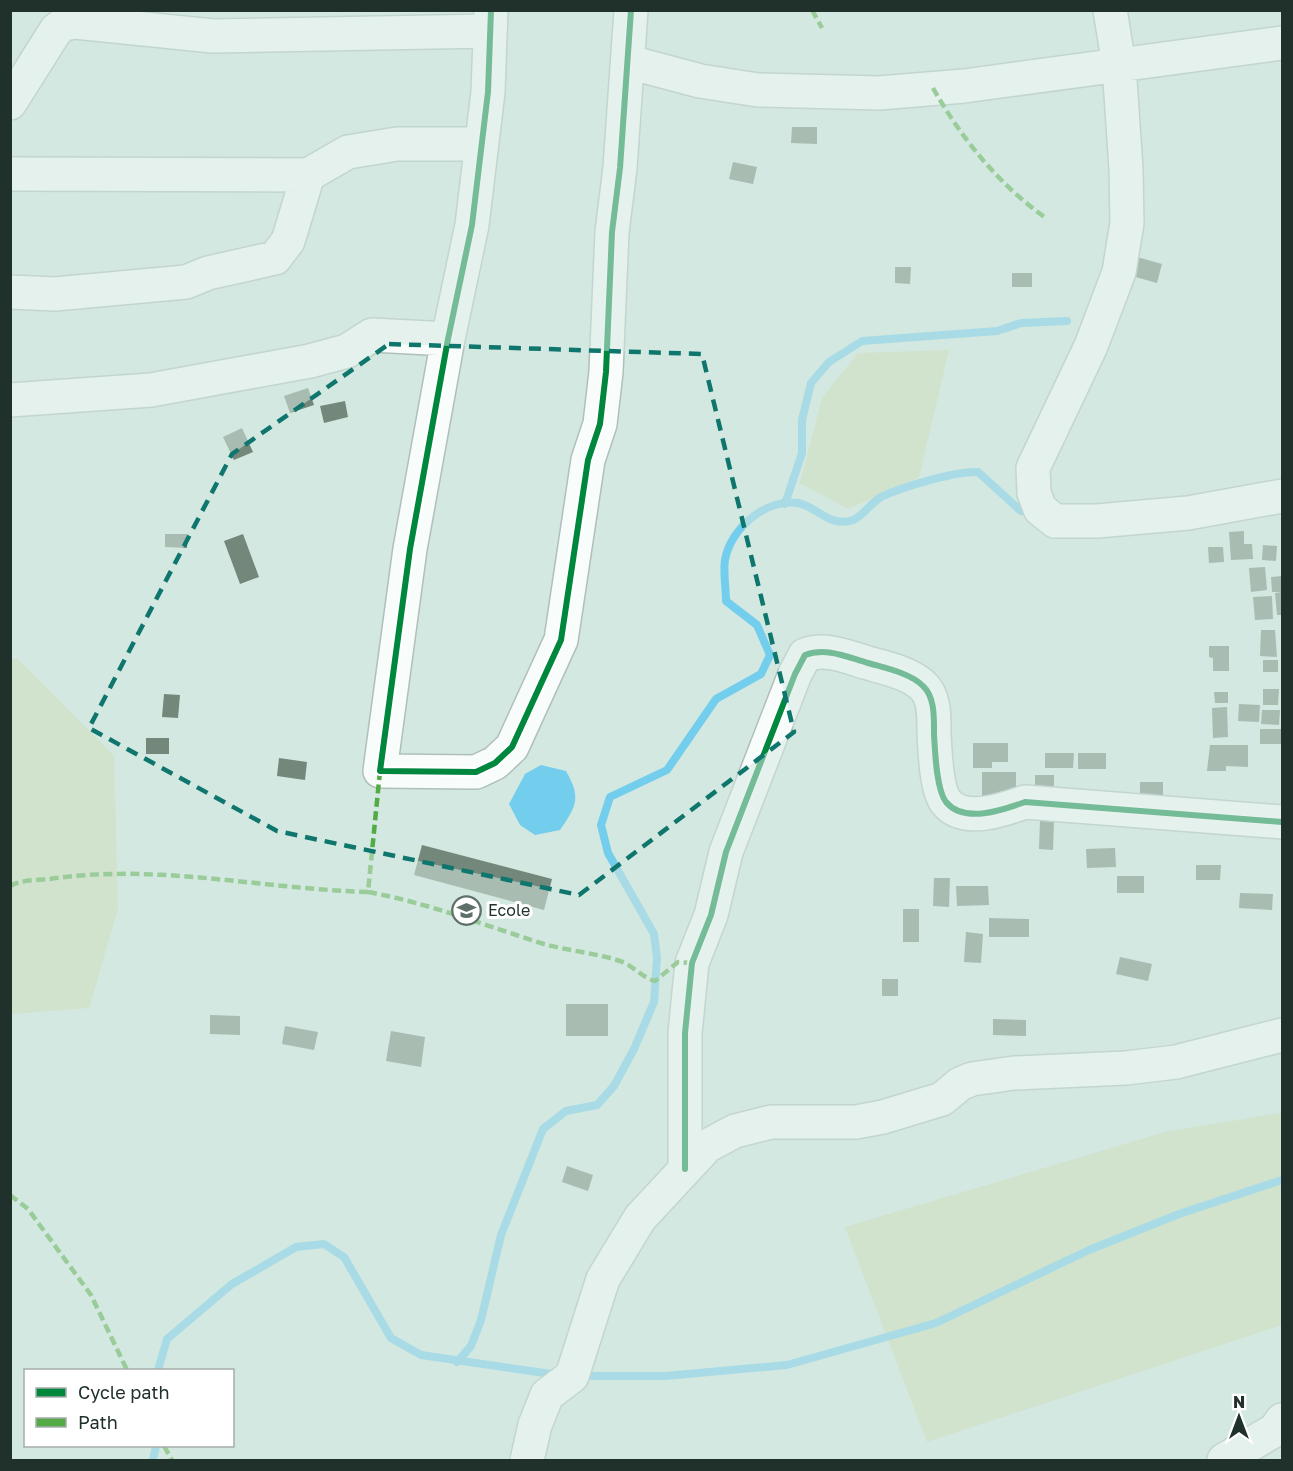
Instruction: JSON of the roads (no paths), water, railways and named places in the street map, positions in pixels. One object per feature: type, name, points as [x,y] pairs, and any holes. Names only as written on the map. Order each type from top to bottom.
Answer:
[{"type":"street","points":[[10,103],[56,30],[64,24],[75,22],[213,36],[490,21],[488,92],[470,235],[448,339],[410,549],[380,771],[476,772],[495,763],[512,747],[561,640],[588,460],[600,424],[606,372],[612,232],[629,62],[631,10]]},
{"type":"street","points":[[1110,10],[1119,65],[1127,212],[1119,272],[1091,346],[1033,468],[1034,493],[1040,509],[1055,521],[1097,521],[1188,513],[1282,496]]},
{"type":"street","points":[[629,62],[700,81],[758,90],[879,93],[973,85],[1282,43]]},
{"type":"street","points":[[10,174],[308,175],[348,152],[397,144],[482,144]]},
{"type":"street","points":[[10,292],[55,294],[186,282],[208,273],[275,258],[288,242],[308,175]]},
{"type":"street","points":[[10,400],[151,390],[310,362],[347,351],[363,338],[372,335],[448,339]]},
{"type":"street","points":[[684,1169],[685,1033],[692,963],[711,915],[726,852],[795,674],[805,655],[826,651],[894,671],[923,685],[931,698],[934,712],[937,771],[945,801],[960,811],[984,814],[1025,802],[1282,822]]},
{"type":"street","points":[[527,1461],[535,1425],[547,1395],[572,1376],[603,1279],[640,1218],[707,1146],[735,1131],[771,1122],[856,1122],[927,1105],[972,1079],[1014,1073],[1126,1068],[1176,1062],[1282,1035]]},
{"type":"street","points":[[1224,1461],[1269,1435],[1282,1420]]},
{"type":"water","points":[[541,765],[566,771],[574,788],[575,801],[560,830],[535,835],[520,825],[509,804],[525,774]]},
{"type":"waterway","points":[[785,504],[802,453],[802,420],[811,383],[829,362],[862,341],[997,331],[1021,323],[1067,321]]},
{"type":"waterway","points":[[457,1362],[471,1346],[481,1320],[501,1235],[543,1129],[566,1111],[597,1105],[614,1086],[634,1049],[654,1002],[657,958],[654,934],[608,853],[601,825],[610,797],[667,770],[716,699],[761,674],[770,655],[757,625],[726,601],[725,560],[734,537],[751,518],[774,505],[798,503],[830,519],[845,522],[857,518],[877,500],[890,493],[929,480],[968,472],[978,472],[1021,511]]},
{"type":"waterway","points":[[580,1376],[665,1376],[787,1365],[936,1323],[1089,1250],[1179,1214],[1282,1180]]},
{"type":"waterway","points":[[158,1369],[167,1339],[232,1284],[296,1247],[324,1244],[344,1257],[391,1338],[421,1355],[558,1375]]},
{"type":"waterway","points":[[153,1460],[156,1447]]},
{"type":"place","name":"Ecole","points":[[467,910]]}]
